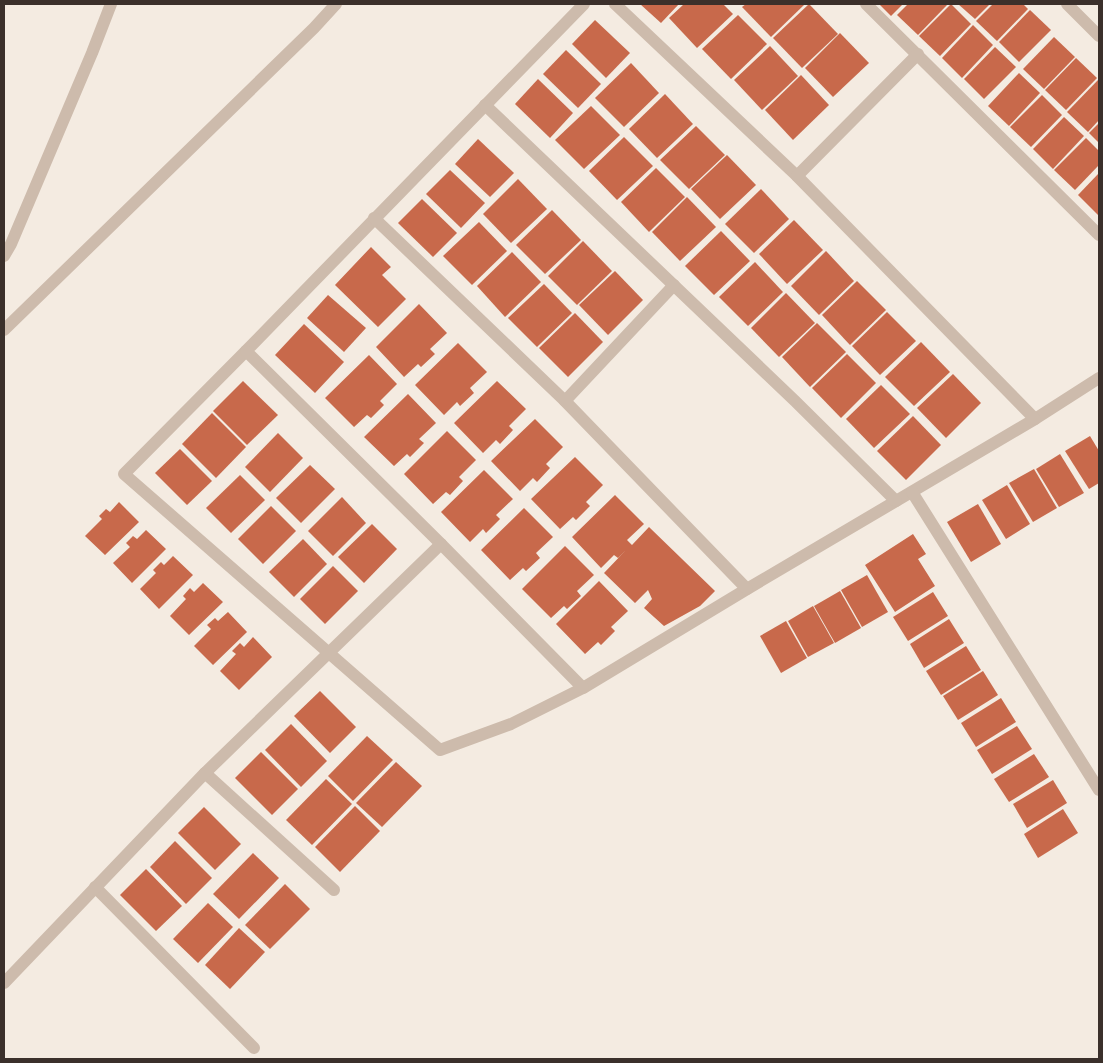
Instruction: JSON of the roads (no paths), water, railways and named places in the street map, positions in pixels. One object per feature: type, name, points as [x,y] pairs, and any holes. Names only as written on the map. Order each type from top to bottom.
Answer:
[{"type":"street","points":[[4,256],[12,244],[111,4]]},
{"type":"street","points":[[4,330],[336,4]]},
{"type":"street","points":[[584,4],[124,474],[440,750],[512,724],[583,688],[1035,419],[1099,378]]},
{"type":"street","points":[[615,4],[797,176],[1035,419]]},
{"type":"street","points":[[866,4],[1099,235]]},
{"type":"street","points":[[1067,4],[1099,36]]},
{"type":"street","points":[[797,176],[918,54]]},
{"type":"street","points":[[485,105],[795,401],[896,501]]},
{"type":"street","points":[[374,218],[565,401],[747,589]]},
{"type":"street","points":[[565,401],[674,285]]},
{"type":"street","points":[[246,351],[583,688]]},
{"type":"street","points":[[912,492],[1099,790]]},
{"type":"street","points":[[4,983],[205,773],[441,544]]},
{"type":"street","points":[[205,773],[334,890]]},
{"type":"street","points":[[95,887],[254,1048]]}]
